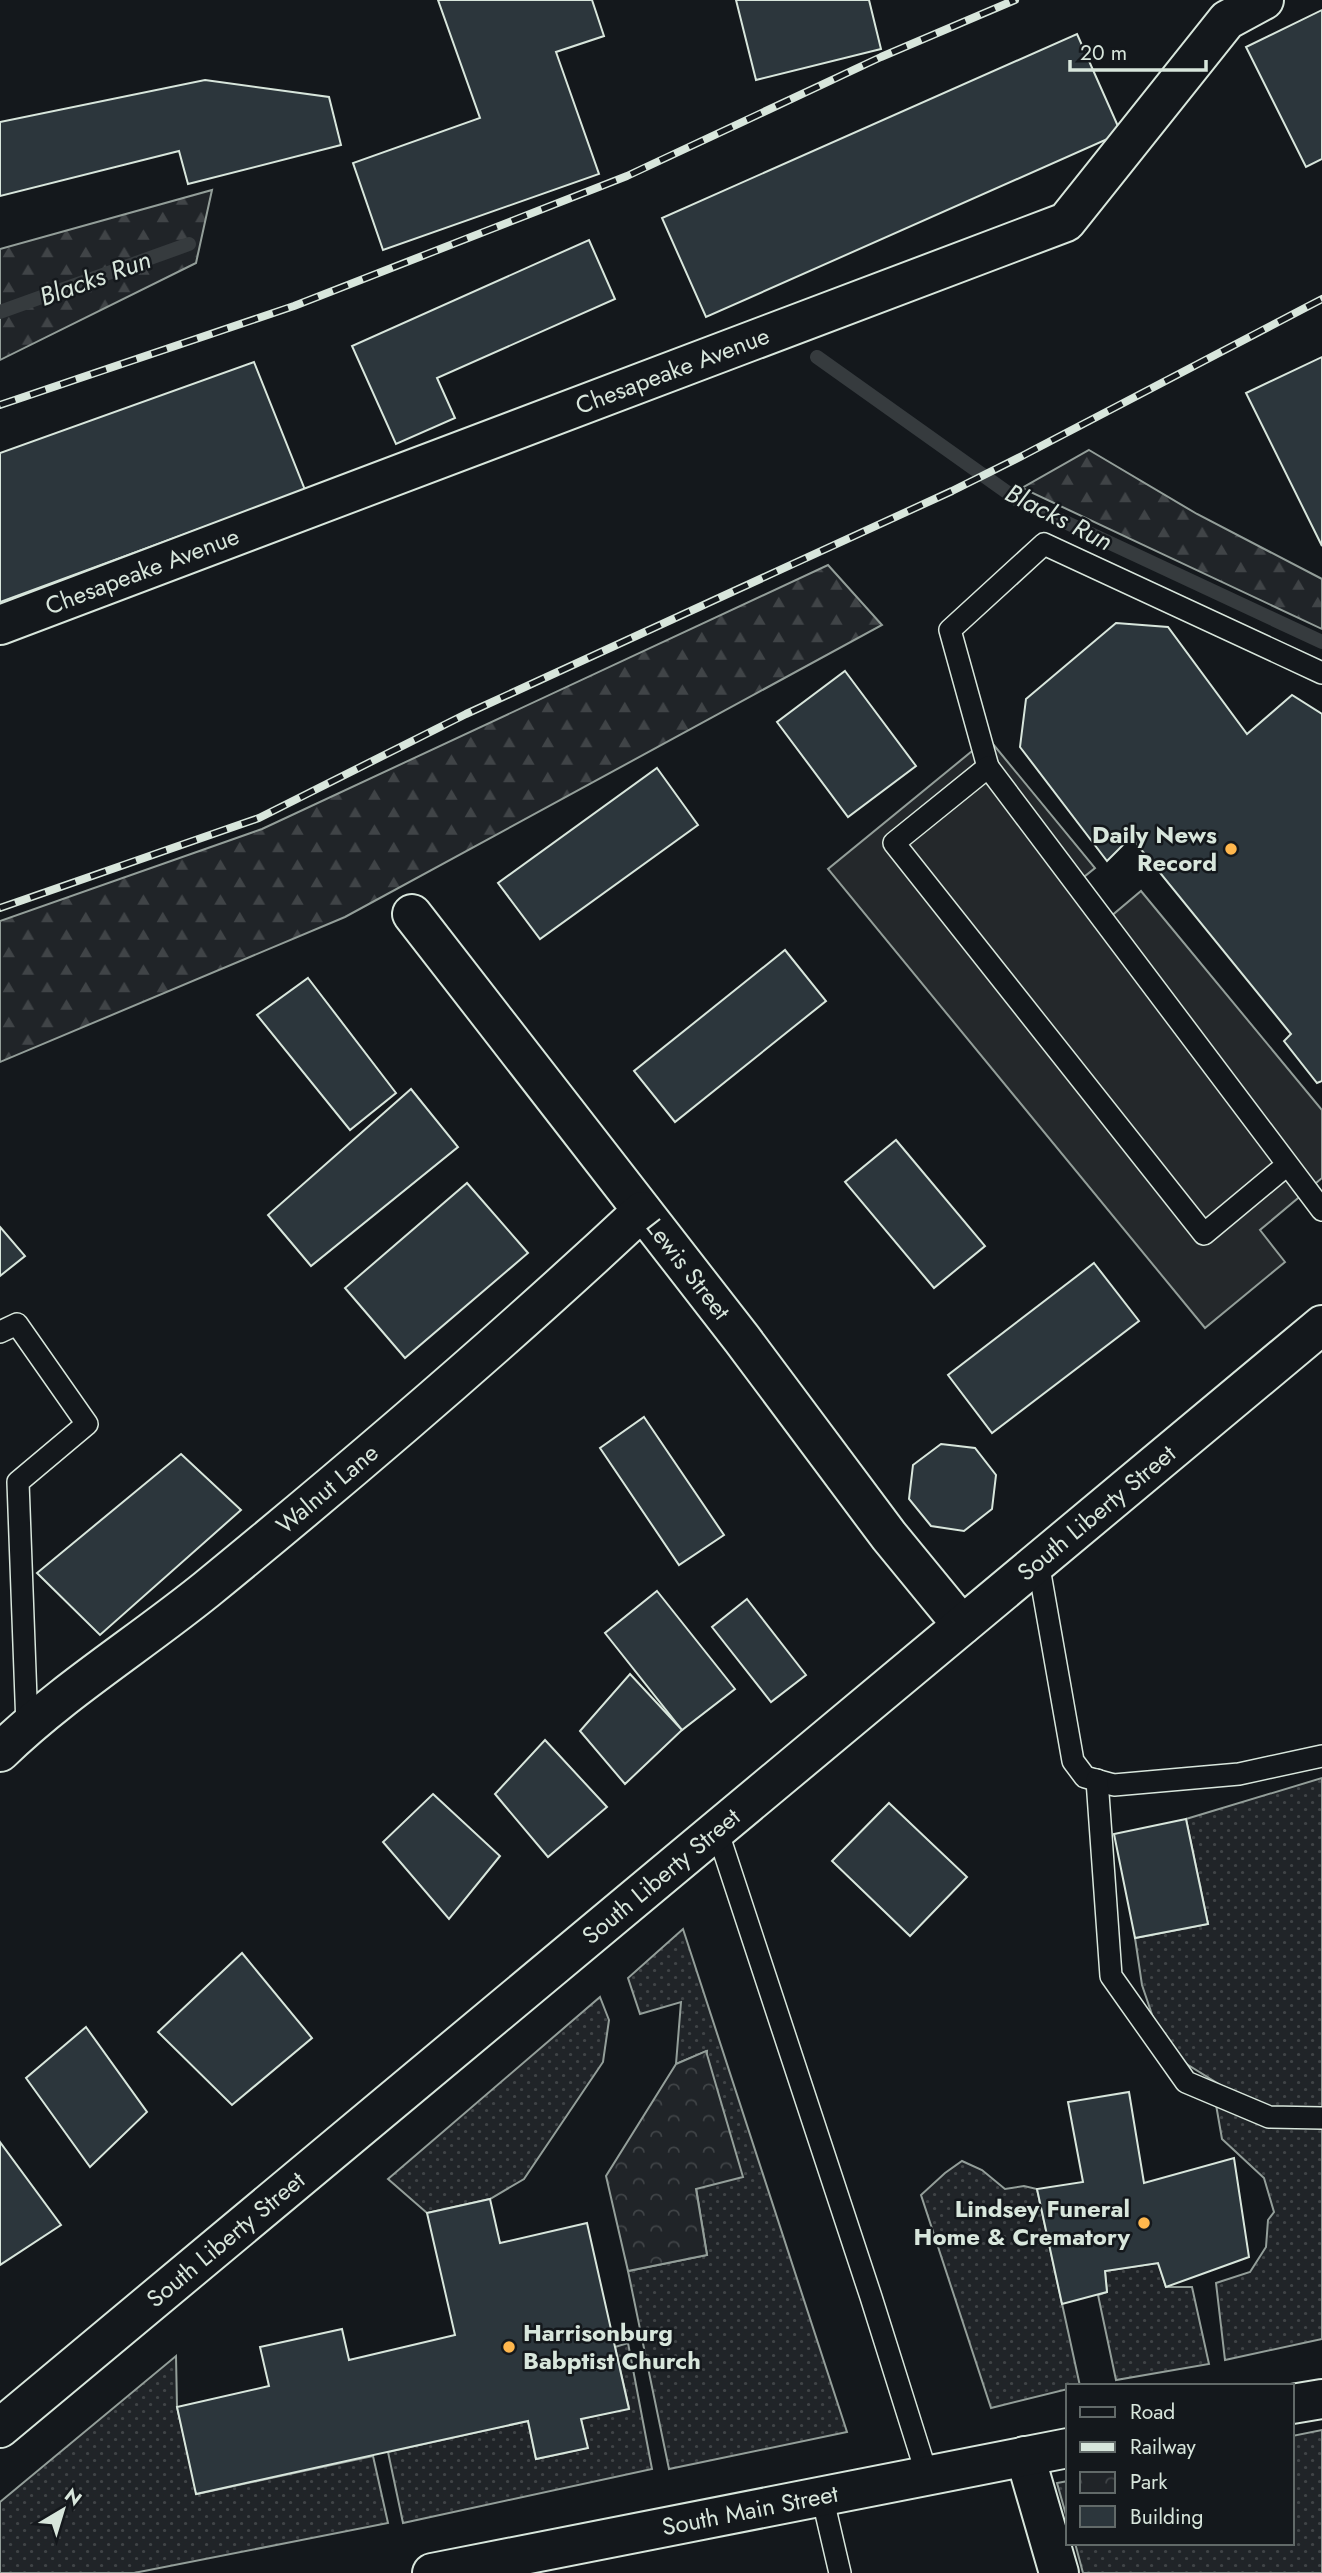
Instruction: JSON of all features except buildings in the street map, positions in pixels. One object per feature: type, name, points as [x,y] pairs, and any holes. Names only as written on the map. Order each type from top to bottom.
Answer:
[{"type":"street","name":"Chesapeake Avenue","points":[[0,625],[1066,222],[1227,20],[1265,0]]},
{"type":"street","name":"Lewis Street","points":[[412,914],[962,1625]]},
{"type":"street","name":"Walnut Lane","points":[[13,1739],[196,1598],[295,1517],[547,1300],[642,1211]]},
{"type":"street","name":"South Liberty Street","points":[[0,2428],[1322,1325]]},
{"type":"street","points":[[1294,2404],[1322,2399]]},
{"type":"street","name":"South Main Street","points":[[432,2573],[1066,2448]]},
{"type":"street","points":[[1025,2456],[1059,2573]]},
{"type":"lane","points":[[1322,673],[1044,544],[950,630],[988,766],[1322,1210]]},
{"type":"lane","points":[[988,766],[894,843],[1204,1234],[1287,1165]]},
{"type":"lane","points":[[0,1332],[16,1324],[87,1424],[18,1482],[13,1739]]},
{"type":"lane","points":[[1038,1562],[1073,1761],[1085,1777],[1114,1785],[1239,1774],[1322,1756]]},
{"type":"lane","points":[[1097,1780],[1111,1976],[1186,2082],[1269,2117],[1322,2118]]},
{"type":"lane","points":[[716,1830],[871,2297],[927,2475]]},
{"type":"lane","points":[[822,2496],[840,2573]]},
{"type":"green space","points":[[212,190],[196,263],[0,360],[0,249]]},
{"type":"green space","points":[[1089,450],[1197,514],[1322,579],[1322,629],[1022,488]]},
{"type":"green space","points":[[828,565],[882,625],[345,917],[0,1062],[0,921],[262,829]]},
{"type":"green space","points":[[1322,1778],[1322,2339],[1225,2360],[1216,2283],[1250,2272],[1266,2247],[1268,2220],[1274,2212],[1264,2178],[1222,2139],[1215,2099],[1225,2088],[1164,2050],[1142,1985],[1135,1938],[1208,1924],[1186,1819]]},
{"type":"green space","points":[[683,1929],[847,2432],[669,2469],[628,2271],[707,2255],[696,2188],[707,2051],[676,2064],[681,2002],[640,2014],[628,1978]]},
{"type":"green space","points":[[600,1997],[609,2020],[603,2062],[524,2179],[490,2199],[427,2213],[388,2179]]},
{"type":"green space","points":[[706,2051],[743,2177],[696,2189],[707,2255],[628,2271],[606,2176],[676,2064]]},
{"type":"green space","points":[[962,2161],[982,2170],[1005,2189],[1024,2186],[1037,2189],[1080,2384],[1066,2384],[1066,2389],[991,2408],[921,2195]]},
{"type":"green space","points":[[1158,2263],[1166,2287],[1192,2287],[1209,2364],[1116,2380],[1098,2295],[1107,2292],[1105,2271]]},
{"type":"green space","points":[[628,2343],[652,2469],[403,2523],[388,2452],[528,2421],[536,2459],[587,2448],[581,2419],[629,2408],[615,2347]]},
{"type":"green space","points":[[176,2356],[177,2407],[197,2494],[373,2456],[388,2523],[134,2573],[0,2573],[0,2502]]},
{"type":"green space","points":[[1322,2430],[1322,2573],[1083,2573],[1076,2545],[1294,2545],[1294,2436]]},
{"type":"green space","points":[[1066,2481],[1066,2515],[1057,2483]]},
{"type":"shaded area","points":[[988,738],[1095,868],[1079,881],[1110,917],[1141,891],[1322,1110],[1322,1178],[1260,1230],[1285,1262],[1205,1328],[828,869]]},
{"type":"waterway","name":"Blacks Run","points":[[0,312],[189,244]]},
{"type":"waterway","name":"Blacks Run","points":[[817,357],[1018,500],[1322,642]]},
{"type":"railway","points":[[0,405],[294,306],[627,176],[881,57],[1015,0]]},
{"type":"railway","points":[[0,908],[259,818],[466,714],[952,491],[1322,299]]},
{"type":"place","name":"Daily News Record","points":[[1231,849]]},
{"type":"place","name":"Lindsey Funeral Home & Crematory","points":[[1144,2223]]},
{"type":"place","name":"Harrisonburg Babptist Church","points":[[509,2347]]}]
